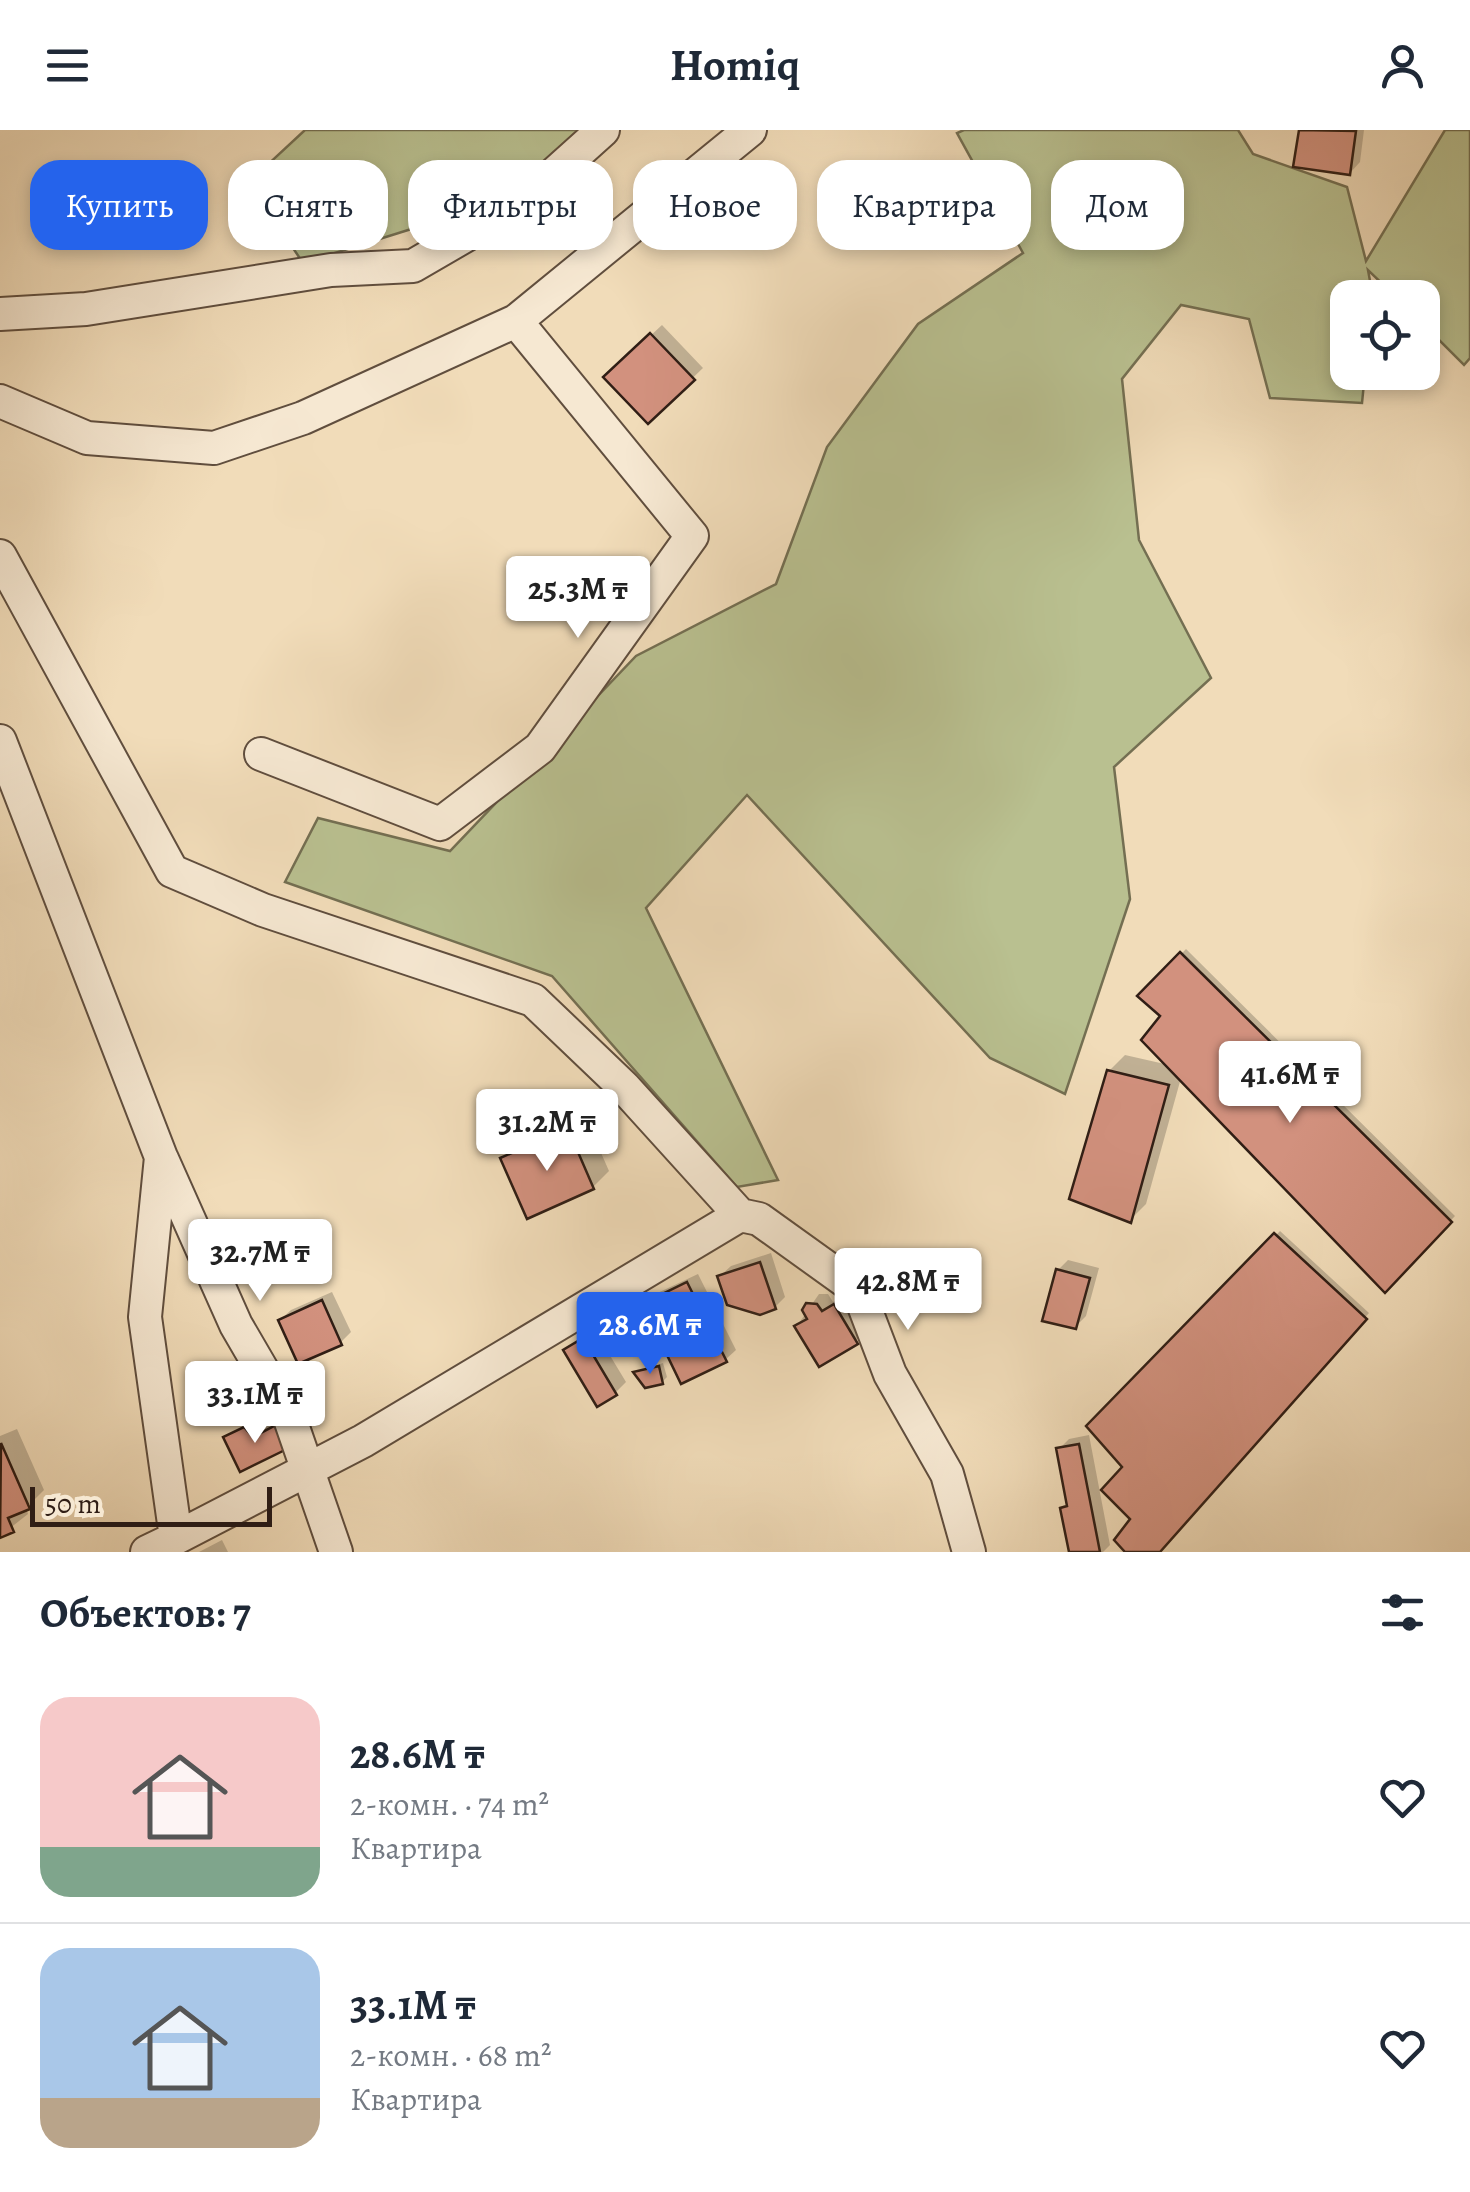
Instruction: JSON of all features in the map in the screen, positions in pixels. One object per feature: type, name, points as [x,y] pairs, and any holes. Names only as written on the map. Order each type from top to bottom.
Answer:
[{"type":"street","points":[[0,314],[86,310],[331,270],[413,266],[523,202],[604,130]]},
{"type":"street","points":[[0,401],[87,438],[214,448],[304,418],[516,321],[750,130]]},
{"type":"street","points":[[261,754],[440,824],[540,748],[692,536],[516,321]]},
{"type":"street","points":[[0,556],[172,872],[264,910],[533,1000],[624,1087],[740,1215],[759,1219],[858,1290],[890,1374],[947,1474],[969,1552]]},
{"type":"street","points":[[0,742],[161,1157],[236,1325],[289,1416],[336,1552]]},
{"type":"street","points":[[161,1157],[145,1317],[162,1545],[308,1470],[548,1332],[740,1215]]},
{"type":"green space","points":[[305,130],[585,130],[571,146],[546,160],[408,160],[408,230],[388,236],[388,160],[273,160]]},
{"type":"green space","points":[[1238,130],[1253,154],[1347,187],[1366,261],[1445,130],[1470,130],[1470,358],[1464,365],[1440,341],[1440,280],[1378,280],[1368,270],[1370,280],[1330,280],[1330,390],[1363,390],[1362,403],[1270,398],[1249,319],[1181,305],[1122,379],[1139,540],[1211,678],[1114,767],[1130,899],[1065,1094],[990,1058],[747,795],[646,908],[778,1180],[737,1187],[552,976],[285,882],[318,818],[450,851],[636,656],[776,584],[827,447],[918,324],[1023,253],[1021,250],[1031,250],[1031,160],[972,160],[957,133]]},
{"type":"green space","points":[[294,250],[344,250],[303,263]]},
{"type":"building","points":[[1299,130],[1356,131],[1350,175],[1293,167]]},
{"type":"building","points":[[650,333],[695,380],[648,424],[603,377]]},
{"type":"building","points":[[1180,952],[1452,1222],[1385,1293],[1141,1040],[1160,1016],[1137,996]]},
{"type":"building","points":[[1107,1070],[1169,1085],[1131,1223],[1069,1199]]},
{"type":"building","points":[[568,1129],[594,1189],[527,1219],[500,1158]]},
{"type":"building","points":[[1274,1233],[1367,1319],[1160,1552],[1125,1552],[1114,1540],[1130,1519],[1101,1490],[1122,1467],[1086,1426]]},
{"type":"building","points":[[760,1262],[776,1309],[760,1315],[727,1305],[717,1276]]},
{"type":"building","points":[[1056,1269],[1090,1278],[1076,1329],[1042,1321]]},
{"type":"building","points":[[687,1282],[727,1362],[681,1384],[652,1324],[636,1307]]},
{"type":"building","points":[[322,1300],[342,1345],[298,1364],[278,1320]]},
{"type":"building","points":[[806,1303],[817,1304],[822,1311],[834,1304],[858,1344],[819,1367],[794,1326],[807,1319],[802,1310]]},
{"type":"building","points":[[583,1338],[617,1395],[597,1407],[563,1350]]},
{"type":"building","points":[[659,1366],[663,1384],[645,1388],[633,1372]]},
{"type":"building","points":[[278,1424],[289,1448],[240,1472],[223,1437],[244,1427],[253,1437]]},
{"type":"building","points":[[1,1443],[30,1509],[8,1518],[14,1532],[0,1538]]},
{"type":"building","points":[[1079,1444],[1100,1552],[1069,1552],[1060,1508],[1067,1506],[1056,1448]]}]
